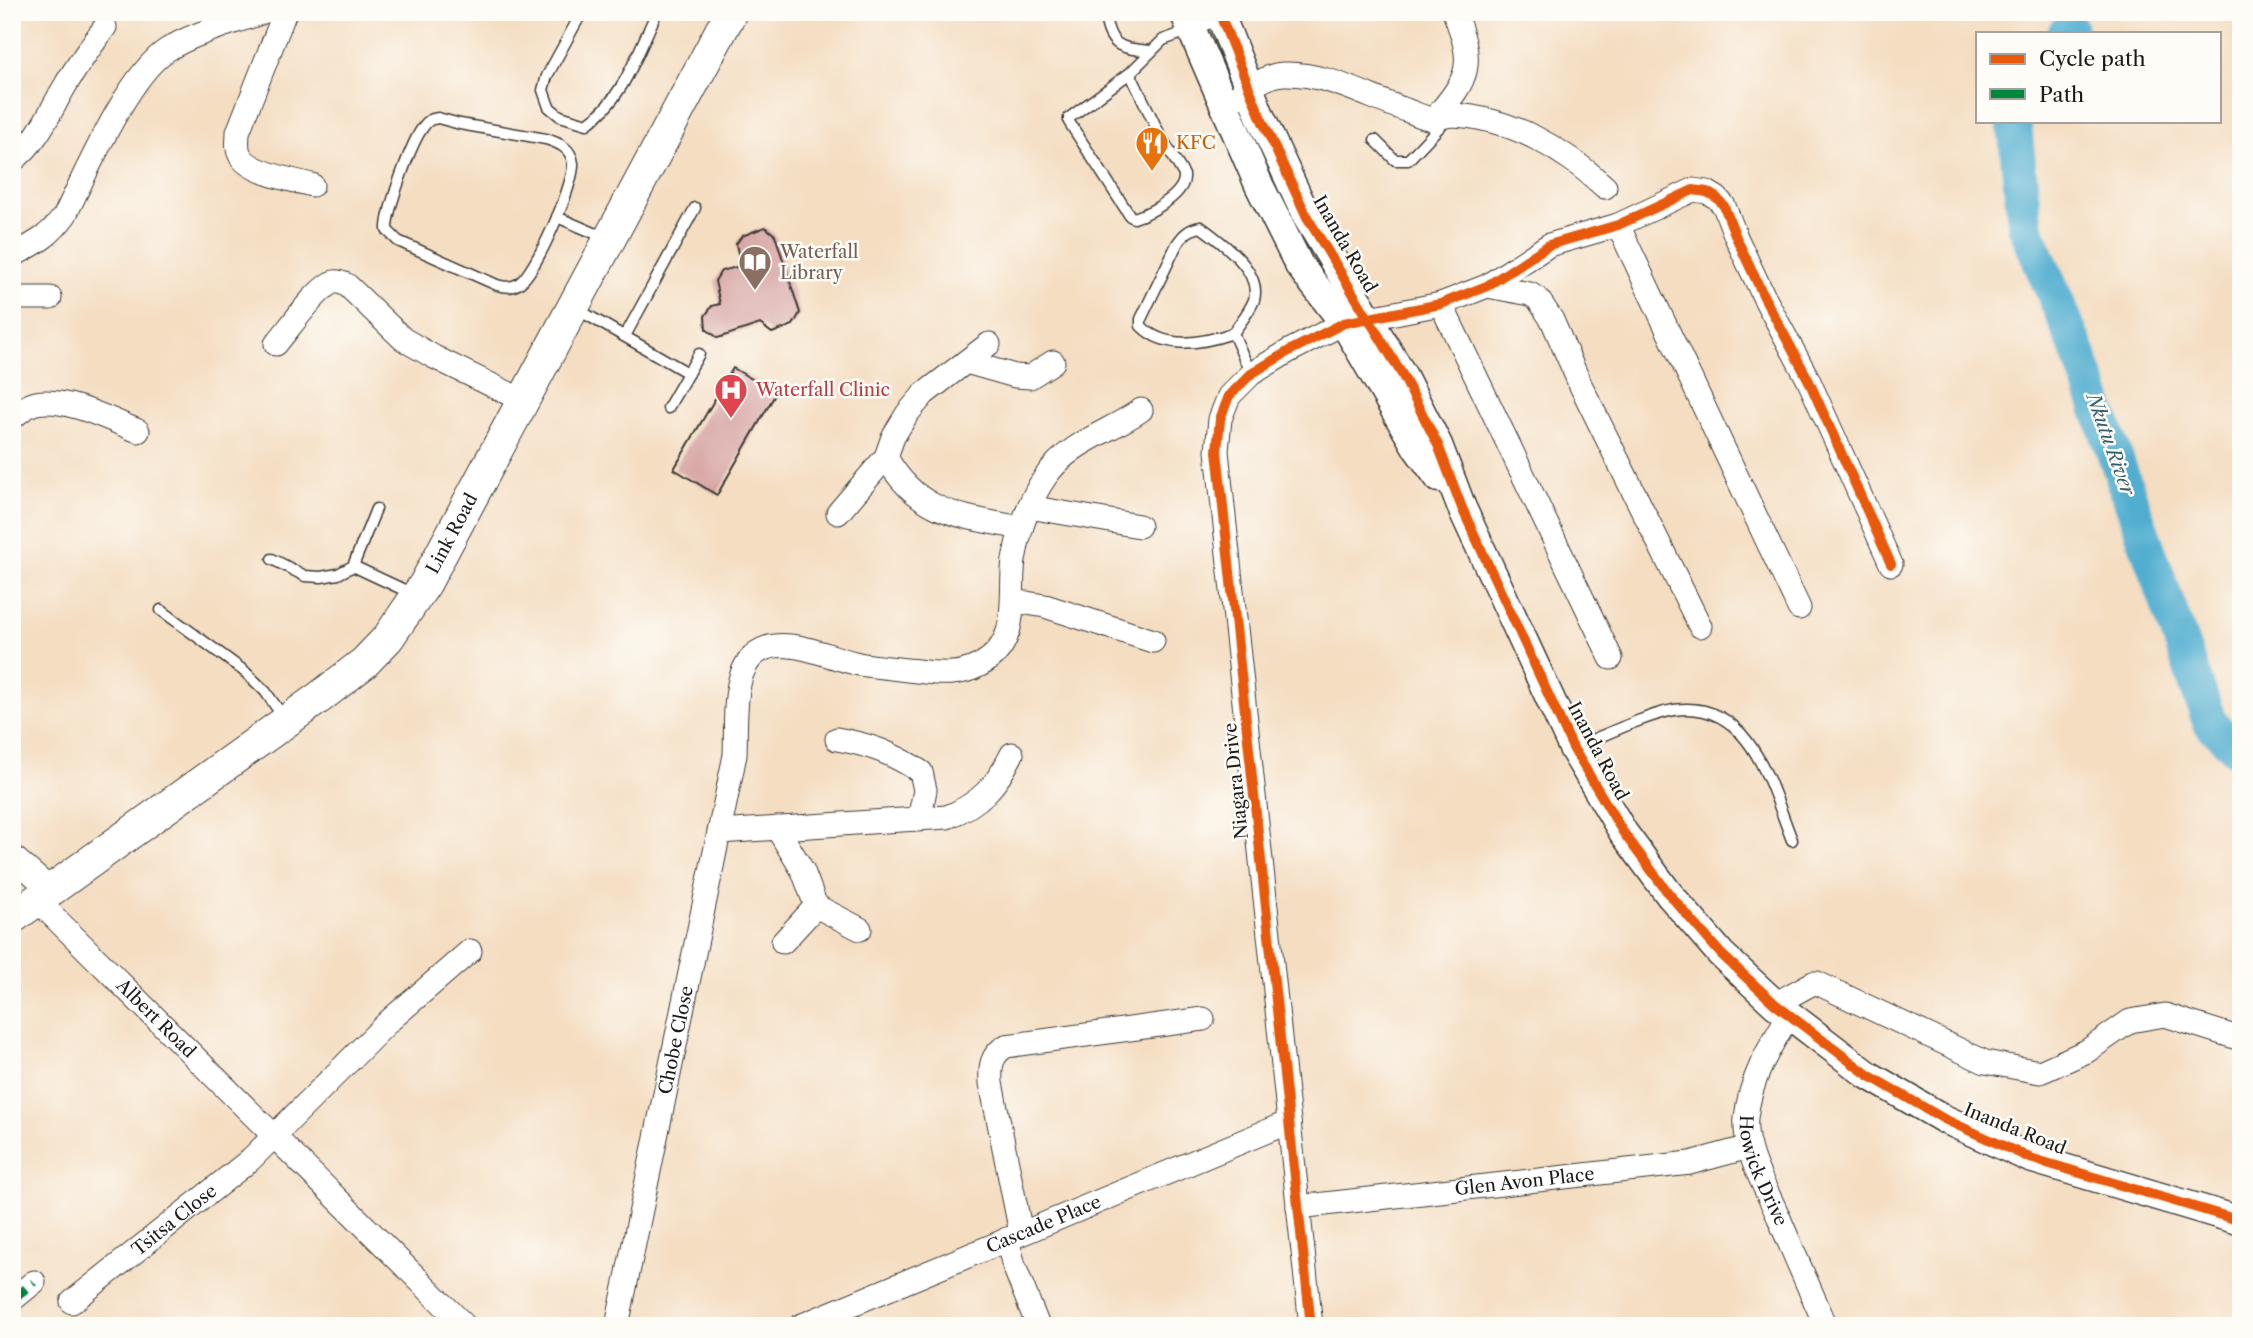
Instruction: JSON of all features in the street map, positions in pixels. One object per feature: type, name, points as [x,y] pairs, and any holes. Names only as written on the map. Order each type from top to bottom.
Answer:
[{"type":"main road","name":"Link Road","points":[[34,902],[364,663],[388,638],[417,596],[731,12]]},
{"type":"street","points":[[12,256],[40,242],[65,215],[128,95],[155,59],[190,39],[263,12]]},
{"type":"street","points":[[285,12],[238,132],[237,145],[240,155],[257,169],[312,185]]},
{"type":"street","points":[[1442,117],[1466,73],[1467,44],[1454,12]]},
{"type":"street","name":"Inanda Road","points":[[1220,15],[1250,90],[1356,321]]},
{"type":"street","name":"Inanda Road","points":[[1188,21],[1273,216],[1299,265],[1356,321],[1403,376],[1438,445],[1462,508],[1573,748],[1623,832],[1669,894],[1721,954],[1782,1010],[1868,1075],[1944,1119],[2030,1158],[2241,1221]]},
{"type":"street","points":[[12,161],[41,131],[75,70],[105,27]]},
{"type":"street","points":[[1223,105],[1267,78],[1283,74],[1311,77],[1442,117],[1513,128],[1545,142],[1586,170],[1605,187]]},
{"type":"street","name":"Niagara Drive","points":[[1311,1326],[1217,450],[1220,419],[1229,396],[1251,373],[1289,351],[1356,321],[1441,304],[1487,286],[1549,245],[1618,225],[1693,190],[1707,192],[1724,206],[1764,298],[1808,379],[1891,564]]},
{"type":"street","points":[[1618,225],[1799,608]]},
{"type":"street","points":[[276,344],[323,290],[332,282],[339,281],[347,285],[402,339],[522,400]]},
{"type":"street","points":[[1487,286],[1530,294],[1538,299],[1552,320],[1580,384],[1700,626]]},
{"type":"street","points":[[12,298],[50,299]]},
{"type":"street","points":[[1441,304],[1611,658]]},
{"type":"street","points":[[838,513],[886,457],[893,437],[924,394],[989,344]]},
{"type":"street","points":[[966,362],[1015,376],[1030,377],[1053,362]]},
{"type":"street","points":[[12,418],[36,403],[48,403],[81,407],[138,431]]},
{"type":"street","name":"Chobe Close","points":[[617,1326],[735,755],[737,708],[741,680],[748,663],[761,651],[775,645],[789,644],[858,663],[932,673],[960,673],[981,665],[1000,648],[1010,626],[1014,601],[1014,562],[1025,518],[1046,476],[1074,447],[1142,410]]},
{"type":"street","points":[[886,457],[907,488],[943,511],[1139,526]]},
{"type":"street","points":[[1014,601],[1045,606],[1153,641]]},
{"type":"street","points":[[837,739],[870,745],[921,772],[925,790],[919,820]]},
{"type":"street","points":[[719,832],[947,817],[975,802],[1000,779],[1012,754]]},
{"type":"street","points":[[777,828],[803,871],[816,906],[860,929]]},
{"type":"street","name":"Albert Road","points":[[12,856],[34,902],[275,1136],[465,1326]]},
{"type":"street","points":[[783,942],[816,906]]},
{"type":"street","points":[[275,1136],[389,1021],[470,951]]},
{"type":"street","points":[[1782,1010],[1813,983],[1817,983],[1985,1062],[2040,1072],[2087,1051],[2130,1021],[2165,1015],[2241,1039]]},
{"type":"street","name":"Howick Drive","points":[[1782,1010],[1749,1096],[1746,1121],[1749,1147],[1826,1326]]},
{"type":"street","points":[[1038,1326],[1014,1266],[1014,1236],[991,1083],[992,1058],[1006,1046],[1203,1019]]},
{"type":"street","name":"Cascade Place","points":[[800,1326],[1289,1122]]},
{"type":"street","name":"Tsitsa Close","points":[[72,1302],[226,1180],[275,1136]]},
{"type":"street","name":"Glen Avon Place","points":[[1298,1207],[1690,1163],[1749,1147]]},
{"type":"street","points":[[12,1300],[34,1282]]},
{"type":"lane","points":[[582,12],[547,76],[543,90],[549,107],[560,117],[587,124],[598,117],[618,92],[657,12]]},
{"type":"lane","points":[[1104,12],[1110,38],[1115,44],[1151,51]]},
{"type":"lane","points":[[1130,73],[1185,181],[1165,202],[1134,218],[1119,200],[1069,118],[1130,73],[1163,40],[1188,21],[1220,15]]},
{"type":"lane","points":[[1376,140],[1395,160],[1408,160],[1442,117]]},
{"type":"lane","points":[[438,118],[547,139],[569,151],[573,161],[572,177],[557,217],[527,277],[519,284],[509,287],[486,281],[398,241],[387,230],[386,223],[421,128],[431,119],[438,118]]},
{"type":"lane","points":[[625,336],[695,208]]},
{"type":"lane","points":[[557,217],[608,239]]},
{"type":"lane","points":[[1201,228],[1231,249],[1254,281],[1254,299],[1233,333],[1212,340],[1177,342],[1154,336],[1141,326],[1141,319],[1166,263],[1184,234],[1192,229],[1201,228]]},
{"type":"lane","points":[[572,306],[688,373]]},
{"type":"lane","points":[[1233,333],[1251,373]]},
{"type":"lane","points":[[668,408],[699,354]]},
{"type":"lane","points":[[272,559],[305,576],[338,574],[353,566],[376,509]]},
{"type":"lane","points":[[353,566],[417,596]]},
{"type":"lane","points":[[161,610],[244,671],[265,691],[286,721]]},
{"type":"lane","points":[[1573,748],[1673,710],[1701,709],[1720,716],[1738,729],[1752,747],[1764,769],[1792,840]]},
{"type":"building","name":"Waterfall Library","points":[[765,227],[775,235],[800,313],[793,325],[772,333],[760,324],[718,338],[706,329],[705,316],[712,306],[720,304],[715,281],[721,271],[741,266],[736,244],[742,236]]},
{"type":"building","name":"Waterfall Clinic","points":[[733,368],[776,393],[717,495],[674,469]]},
{"type":"waterway","name":"Nkutu River","points":[[2066,32],[2070,28]]},
{"type":"waterway","name":"Nkutu River","points":[[2014,122],[2025,226],[2077,349],[2210,723],[2241,753]]},
{"type":"marked path","points":[[12,1300],[34,1282]]},
{"type":"cycle path","points":[[1219,12],[1261,118],[1307,217],[1403,376],[1438,445],[1462,508],[1573,748],[1623,832],[1669,894],[1721,954],[1775,1004],[1868,1075],[1944,1119],[2030,1158],[2241,1221]]},
{"type":"cycle path","points":[[1311,1326],[1217,451],[1220,419],[1229,396],[1251,374],[1344,323],[1441,304],[1487,286],[1549,245],[1618,225],[1693,190],[1707,192],[1724,206],[1764,297],[1808,379],[1891,564]]},
{"type":"place","name":"KFC","points":[[1152,173]]},
{"type":"place","name":"Waterfall Library","points":[[755,292]]},
{"type":"place","name":"Waterfall Clinic","points":[[731,420]]}]
